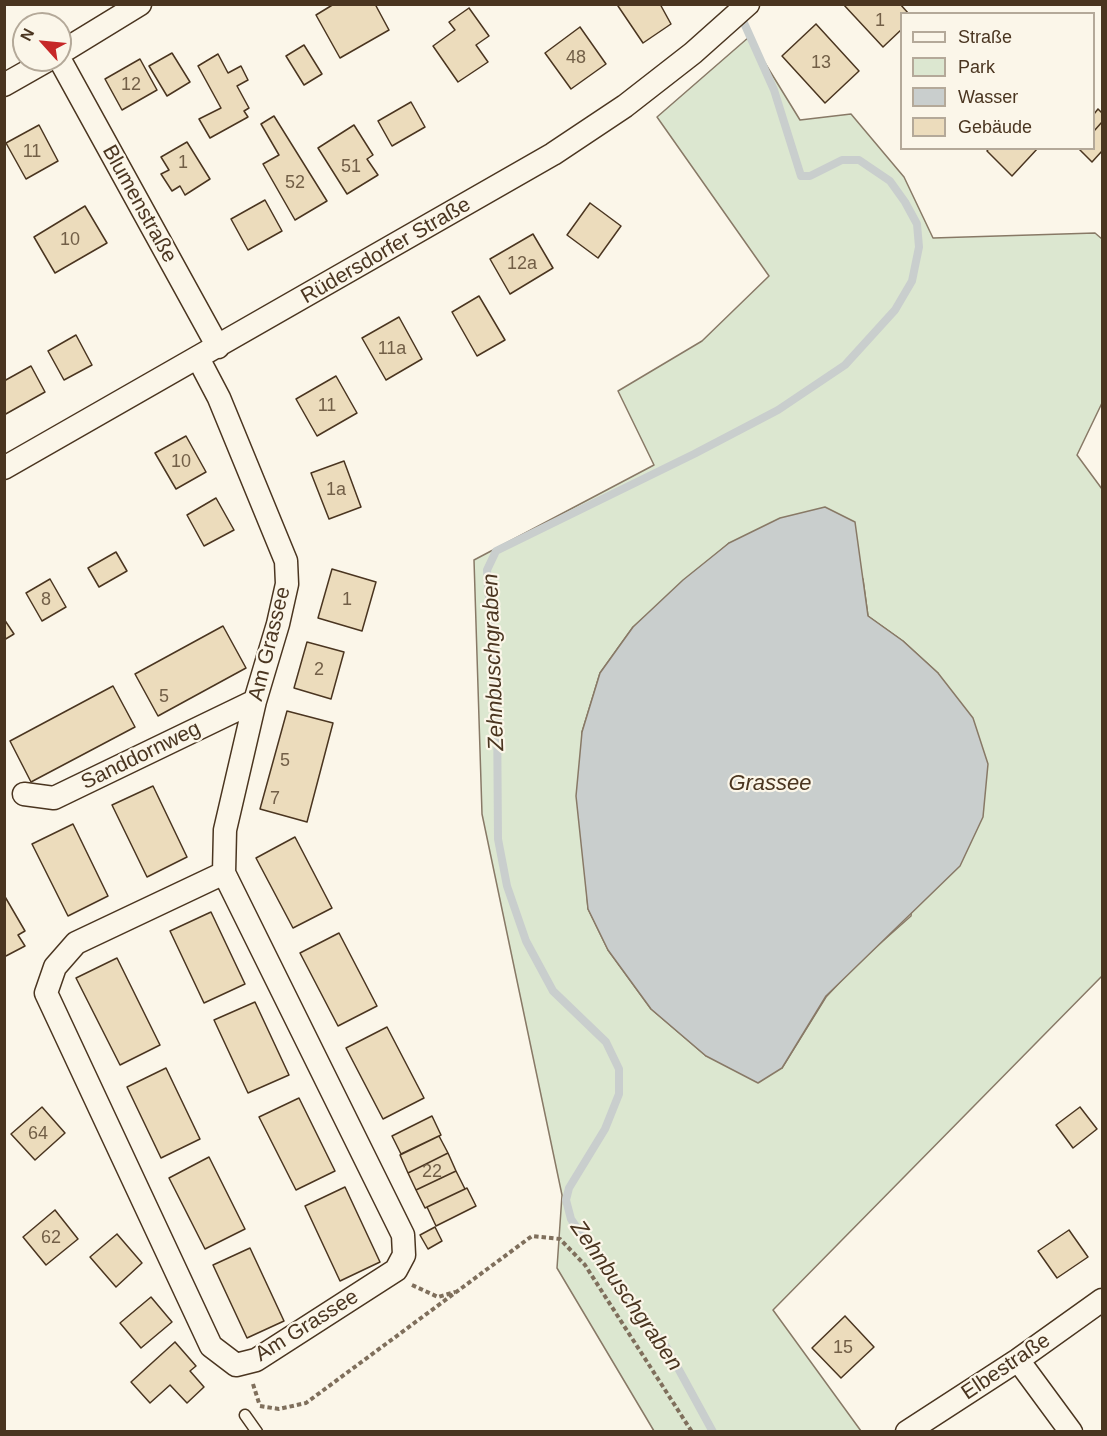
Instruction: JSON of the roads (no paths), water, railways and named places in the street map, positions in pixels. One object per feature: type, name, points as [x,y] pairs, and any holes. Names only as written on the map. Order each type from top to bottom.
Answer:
[{"type":"street","points":[[72,46],[140,4]]},
{"type":"street","name":"Rüdersdorfer Straße","points":[[4,468],[553,154],[625,106],[728,24],[748,4]]},
{"type":"street","points":[[4,86],[28,72]]},
{"type":"street","name":"Blumenstraße","points":[[67,72],[218,347]]},
{"type":"street","name":"Am Grassee","points":[[198,358],[219,398],[286,561],[287,584],[278,624],[255,701],[225,830],[224,873],[403,1235],[404,1255],[396,1270],[246,1364],[236,1365],[211,1346],[46,993],[55,967],[76,943],[224,873]]},
{"type":"street","name":"Sanddornweg","points":[[24,794],[54,798],[255,701]]},
{"type":"street","name":"Elbestraße","points":[[908,1431],[1018,1360],[1102,1300]]},
{"type":"street","points":[[1018,1360],[1071,1431]]},
{"type":"lane","points":[[245,1415],[257,1431]]},
{"type":"water","name":"Grassee","points":[[825,507],[855,522],[868,616],[903,641],[938,673],[973,718],[988,764],[983,817],[960,866],[826,996],[782,1068],[758,1083],[706,1056],[651,1009],[608,950],[588,909],[576,796],[582,732],[600,673],[633,627],[683,580],[729,543],[780,518]]},
{"type":"waterway","name":"Zehnbuschgraben","points":[[713,1432],[667,1348],[605,1269],[571,1219],[566,1200],[569,1188],[605,1129],[619,1094],[619,1069],[606,1042],[553,991],[526,941],[507,886],[498,839],[497,704],[487,570],[496,551],[778,410],[845,365],[895,310],[912,281],[919,247],[917,224],[905,202],[890,181],[859,160],[842,160],[810,176],[801,176],[774,90],[740,14]]}]
